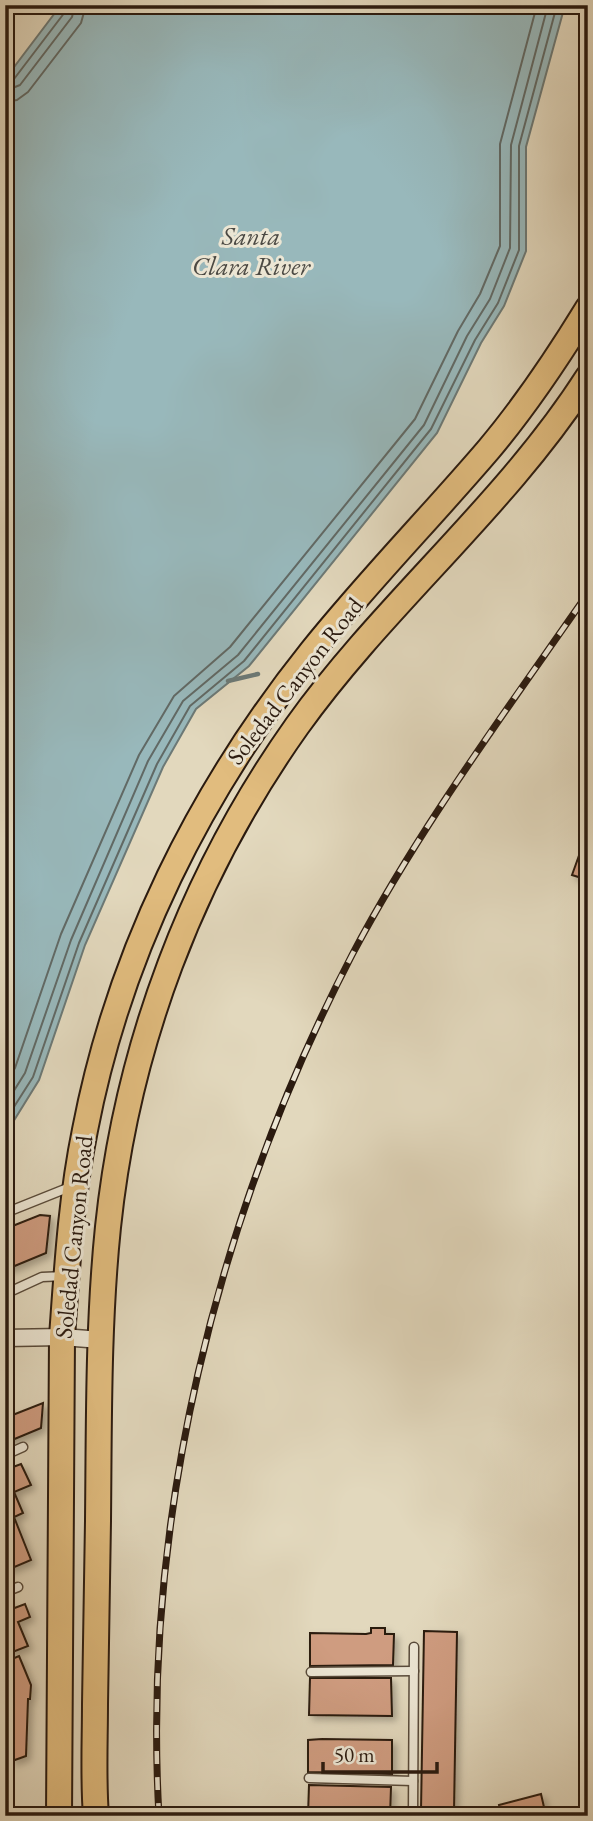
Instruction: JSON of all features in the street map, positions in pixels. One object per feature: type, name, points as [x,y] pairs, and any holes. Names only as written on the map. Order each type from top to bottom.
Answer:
[{"type":"main road","name":"Soledad Canyon Road","points":[[59,1816],[62,1337],[66,1276],[76,1185],[102,1055],[125,981],[153,909],[186,840],[224,773],[267,709],[314,648],[482,457],[527,401],[588,308]]},
{"type":"main road","name":"Soledad Canyon Road","points":[[96,1816],[101,1340],[112,1193],[132,1083],[178,941],[220,851],[270,766],[328,685],[514,475],[588,377]]},
{"type":"street","points":[[5,1338],[62,1337],[101,1340]]},
{"type":"lane","points":[[5,1213],[76,1185]]},
{"type":"lane","points":[[5,1294],[42,1277],[66,1276]]},
{"type":"lane","points":[[5,1455],[23,1447]]},
{"type":"lane","points":[[5,1592],[18,1587]]},
{"type":"lane","points":[[413,1816],[414,1647]]},
{"type":"lane","points":[[311,1672],[414,1671]]},
{"type":"lane","points":[[309,1778],[413,1781]]},
{"type":"water","name":"Santa Clara River","points":[[61,5],[565,5],[526,147],[526,251],[504,306],[481,343],[437,433],[249,666],[196,709],[163,767],[85,945],[39,1080],[5,1135],[5,79]]},
{"type":"building","points":[[588,836],[588,880],[572,875]]},
{"type":"building","points":[[40,1215],[50,1216],[46,1253],[5,1270],[5,1229]]},
{"type":"building","points":[[43,1403],[41,1428],[5,1443],[5,1418]]},
{"type":"building","points":[[21,1464],[31,1485],[14,1492],[23,1513],[14,1517],[31,1560],[5,1571],[5,1470]]},
{"type":"building","points":[[5,1598],[12,1609],[25,1604],[30,1617],[18,1622],[28,1646],[10,1653],[5,1641]]},
{"type":"building","points":[[371,1628],[385,1628],[385,1634],[394,1634],[393,1665],[310,1666],[310,1633],[366,1634],[371,1633]]},
{"type":"building","points":[[424,1631],[457,1632],[454,1811],[421,1811]]},
{"type":"building","points":[[19,1656],[31,1685],[26,1756],[12,1761],[12,1739],[9,1739],[9,1728],[5,1728],[5,1662]]},
{"type":"building","points":[[310,1678],[391,1678],[392,1716],[309,1715]]},
{"type":"building","points":[[308,1740],[392,1740],[392,1774],[308,1772]]},
{"type":"building","points":[[309,1785],[391,1787],[390,1816],[308,1816]]},
{"type":"building","points":[[541,1794],[546,1816],[531,1816],[529,1809],[501,1815],[499,1805]]},
{"type":"waterway","points":[[228,681],[258,674]]},
{"type":"railway","points":[[159,1816],[157,1705],[163,1594],[177,1483],[198,1373],[227,1265],[262,1159],[304,1055],[378,908],[434,816],[588,593]]}]
